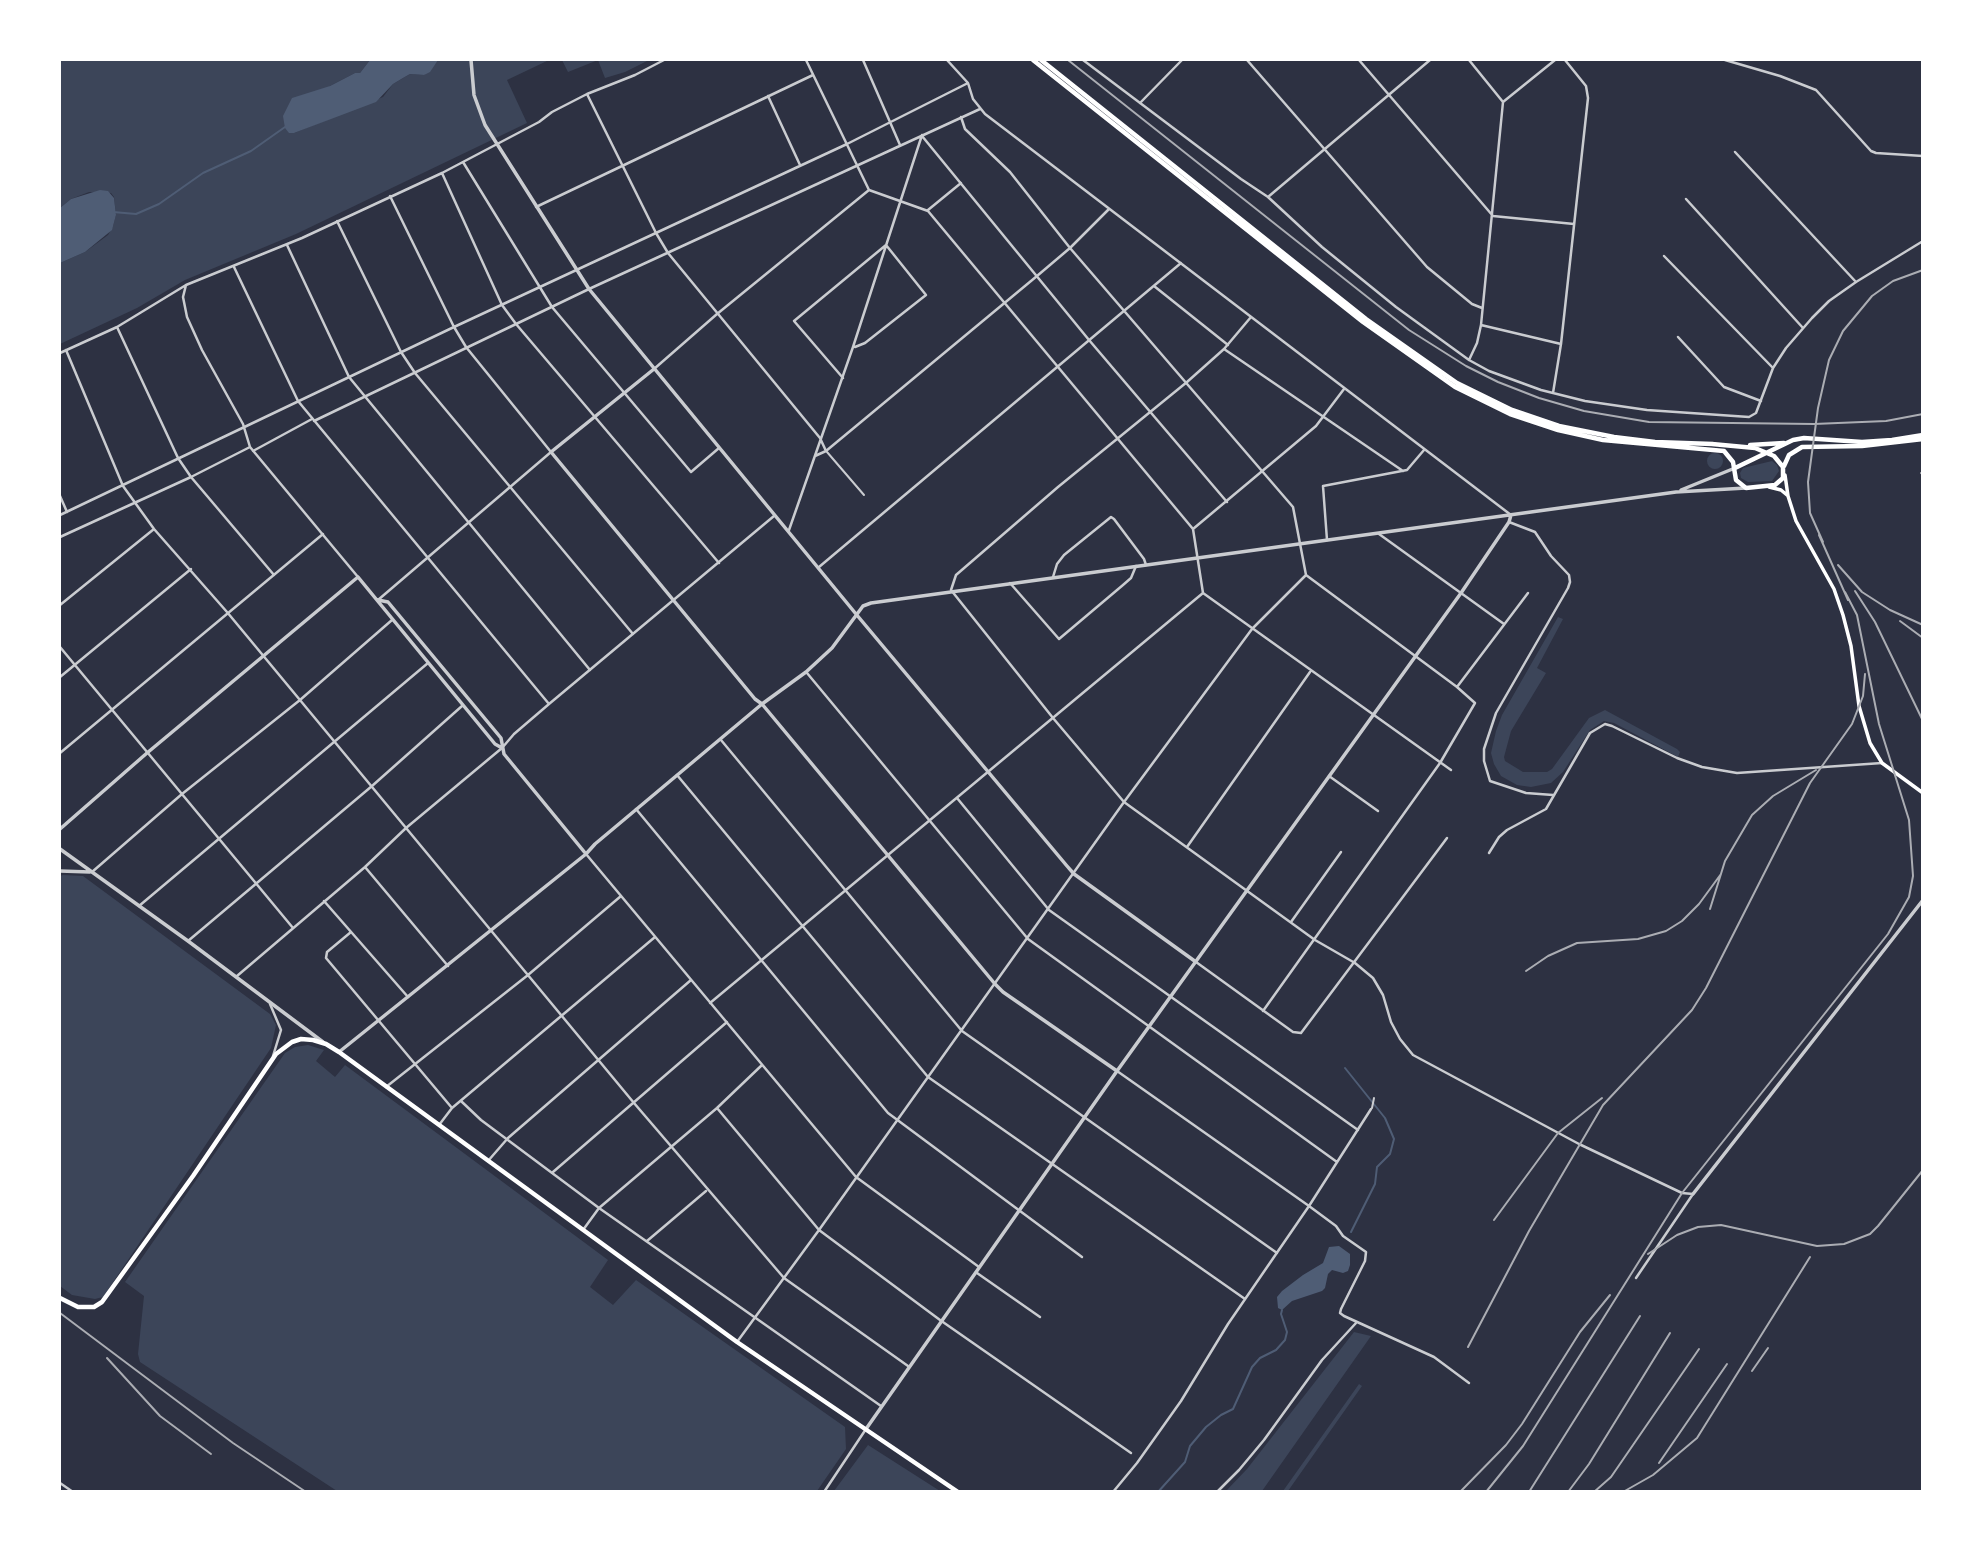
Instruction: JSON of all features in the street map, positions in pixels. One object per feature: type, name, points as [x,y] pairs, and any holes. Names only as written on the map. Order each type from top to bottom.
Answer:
[{"type":"main road","points":[[1033,60],[1363,322],[1455,387],[1510,414],[1558,430],[1603,440],[1718,450],[1729,456],[1735,468],[1736,480],[1746,488],[1768,487],[1782,490],[1788,496]]},
{"type":"main road","points":[[1041,60],[1366,319],[1457,383],[1512,410],[1559,426],[1655,442],[1784,443],[1804,438],[1862,446],[1923,437]]},
{"type":"main road","points":[[1768,487],[1780,482],[1790,455],[1796,450],[1819,442]]},
{"type":"main road","points":[[1735,468],[1784,443]]},
{"type":"main road","points":[[1713,444],[1755,448],[1774,456],[1784,468],[1788,496],[1801,530],[1834,589],[1851,646],[1859,706],[1866,732],[1882,763],[1923,793]]},
{"type":"main road","points":[[60,1298],[68,1304],[82,1308],[94,1307],[102,1302],[193,1176],[276,1054],[301,1039],[326,1044],[737,1342],[958,1492]]},
{"type":"street","points":[[471,60],[474,95],[481,116],[589,289],[774,516],[1074,874],[1293,1032],[1301,1032],[1447,838]]},
{"type":"street","points":[[60,353],[117,327],[186,285],[287,244],[442,173],[587,94],[664,60]]},
{"type":"street","points":[[806,60],[869,190],[928,211],[1193,529],[1203,593],[1451,770]]},
{"type":"street","points":[[863,60],[900,145]]},
{"type":"street","points":[[947,60],[968,83],[973,99],[980,109],[1511,515]]},
{"type":"street","points":[[1083,60],[1268,197],[1322,247],[1396,307],[1469,360],[1489,371],[1553,393],[1586,401],[1647,411],[1749,417],[1756,413],[1773,368],[1803,328],[1829,301],[1923,241]]},
{"type":"street","points":[[1140,103],[1182,60]]},
{"type":"street","points":[[1247,60],[1427,267],[1472,304],[1482,308]]},
{"type":"street","points":[[1359,60],[1493,216],[1575,224]]},
{"type":"street","points":[[1268,197],[1430,60]]},
{"type":"street","points":[[1469,60],[1503,102],[1481,325],[1469,360]]},
{"type":"street","points":[[1503,102],[1555,60]]},
{"type":"street","points":[[1553,393],[1575,224],[1588,93],[1586,86],[1565,60]]},
{"type":"street","points":[[1725,60],[1816,90],[1871,151],[1923,156]]},
{"type":"street","points":[[536,207],[814,75]]},
{"type":"street","points":[[60,515],[846,144],[968,83]]},
{"type":"street","points":[[587,94],[668,253],[820,438],[826,451]]},
{"type":"street","points":[[768,96],[800,165]]},
{"type":"street","points":[[60,537],[980,109]]},
{"type":"street","points":[[961,117],[965,129],[1010,172],[1070,248],[1293,507],[1306,575],[1473,701],[1474,706],[1440,763],[1263,1011]]},
{"type":"street","points":[[922,135],[1089,340],[1227,502]]},
{"type":"street","points":[[788,532],[843,378],[922,135]]},
{"type":"street","points":[[1735,152],[1856,282]]},
{"type":"street","points":[[463,162],[552,307],[691,472],[719,448]]},
{"type":"street","points":[[442,173],[502,305],[719,564]]},
{"type":"street","points":[[928,211],[961,183]]},
{"type":"street","points":[[378,600],[551,452],[869,190]]},
{"type":"street","points":[[390,196],[466,348],[669,592],[673,601],[995,984],[1336,1226],[1343,1236],[1366,1252],[1365,1261],[1340,1313],[1356,1323],[1434,1357],[1469,1383]]},
{"type":"street","points":[[1686,199],[1803,328]]},
{"type":"street","points":[[814,457],[826,451],[1037,276],[1110,209]]},
{"type":"street","points":[[336,221],[401,352],[415,373],[633,634]]},
{"type":"street","points":[[287,244],[349,377],[590,670]]},
{"type":"street","points":[[853,347],[865,343],[926,295],[886,245]]},
{"type":"street","points":[[843,378],[794,321],[886,245]]},
{"type":"street","points":[[1664,256],[1773,368]]},
{"type":"street","points":[[818,568],[1181,263]]},
{"type":"street","points":[[233,266],[298,401],[549,704]]},
{"type":"street","points":[[186,285],[183,297],[187,317],[244,428],[251,449],[495,744],[502,748]]},
{"type":"street","points":[[1154,286],[1228,345]]},
{"type":"street","points":[[951,590],[956,575],[1187,382],[1228,345],[1251,317]]},
{"type":"street","points":[[1481,325],[1561,344]]},
{"type":"street","points":[[117,327],[178,458],[274,575]]},
{"type":"street","points":[[1678,337],[1724,387],[1761,401]]},
{"type":"street","points":[[1224,349],[1403,471]]},
{"type":"street","points":[[66,350],[123,486],[154,529],[228,612],[634,1103],[783,1278],[908,1366]]},
{"type":"street","points":[[1193,529],[1323,419],[1344,389]]},
{"type":"street","points":[[1327,540],[1323,486],[1409,469],[1424,450]]},
{"type":"street","points":[[1676,492],[1735,468]]},
{"type":"street","points":[[339,1052],[586,854],[762,704],[806,672],[832,648],[863,606],[951,590],[1676,492],[1746,488]]},
{"type":"street","points":[[60,496],[67,512]]},
{"type":"street","points":[[824,1492],[940,1320],[1461,593],[1511,515]]},
{"type":"street","points":[[237,976],[502,748],[549,704],[774,516]]},
{"type":"street","points":[[1053,577],[1057,564],[1064,555],[1111,517],[1137,549],[1146,565]]},
{"type":"street","points":[[1509,522],[1535,532],[1551,556],[1569,575],[1570,582],[1569,589],[1496,713],[1484,748],[1484,761],[1490,781],[1526,793],[1553,795]]},
{"type":"street","points":[[60,606],[154,529]]},
{"type":"street","points":[[60,753],[323,534]]},
{"type":"street","points":[[1379,534],[1504,624]]},
{"type":"street","points":[[1010,583],[1059,639],[1124,585],[1131,578],[1136,566]]},
{"type":"street","points":[[60,677],[191,569]]},
{"type":"street","points":[[737,1342],[1252,629],[1306,575]]},
{"type":"street","points":[[60,829],[358,577]]},
{"type":"street","points":[[951,590],[1125,802],[1315,940],[1355,963],[1378,984],[1391,1022],[1413,1055],[1579,1144],[1682,1193],[1693,1194]]},
{"type":"street","points":[[710,1003],[1203,593]]},
{"type":"street","points":[[1457,687],[1528,593]]},
{"type":"street","points":[[378,600],[388,602],[501,738],[504,754],[527,783],[856,1177],[979,1267]]},
{"type":"street","points":[[60,871],[92,872],[392,619]]},
{"type":"street","points":[[60,647],[293,928]]},
{"type":"street","points":[[139,906],[429,662]]},
{"type":"street","points":[[1187,846],[1311,671]]},
{"type":"street","points":[[806,672],[1028,939],[1337,1162]]},
{"type":"street","points":[[188,941],[464,705]]},
{"type":"street","points":[[1489,853],[1507,830],[1546,810],[1590,733],[1605,724],[1677,758],[1702,767],[1737,774],[1882,763]]},
{"type":"street","points":[[720,739],[962,1031],[1277,1252]]},
{"type":"street","points":[[677,775],[928,1077],[1245,1299]]},
{"type":"street","points":[[1329,776],[1378,811]]},
{"type":"street","points":[[957,798],[1049,910],[1358,1130]]},
{"type":"street","points":[[636,809],[896,1120],[1082,1257]]},
{"type":"street","points":[[60,849],[237,976],[270,1004],[326,1044]]},
{"type":"street","points":[[1291,922],[1341,852]]},
{"type":"street","points":[[365,867],[448,966]]},
{"type":"street","points":[[386,1087],[528,975],[621,896]]},
{"type":"street","points":[[1636,1278],[1693,1194],[1923,900]]},
{"type":"street","points":[[324,901],[408,997]]},
{"type":"street","points":[[351,932],[327,952],[326,958],[452,1108]]},
{"type":"street","points":[[439,1125],[452,1108],[655,937]]},
{"type":"street","points":[[488,1161],[508,1138],[691,980]]},
{"type":"street","points":[[268,1064],[281,1037],[281,1030],[270,1004]]},
{"type":"street","points":[[552,1172],[727,1022]]},
{"type":"street","points":[[583,1230],[599,1208],[717,1108],[762,1065]]},
{"type":"street","points":[[461,1101],[481,1120],[599,1208],[881,1406]]},
{"type":"street","points":[[717,1108],[820,1230],[940,1320],[1130,1453]]},
{"type":"street","points":[[1113,1492],[1181,1401],[1371,1109]]},
{"type":"street","points":[[647,1241],[707,1190]]},
{"type":"street","points":[[976,1271],[1040,1317]]},
{"type":"street","points":[[1217,1492],[1264,1440],[1322,1360],[1356,1323]]},
{"type":"street","points":[[60,1483],[73,1492]]},
{"type":"lane","points":[[826,451],[864,495]]},
{"type":"lane","points":[[1371,1109],[1374,1098]]},
{"type":"shaded area","points":[[60,60],[370,60],[360,73],[330,86],[294,133],[383,97],[393,84],[410,74],[424,75],[438,60],[549,60],[507,80],[527,123],[296,234],[185,280],[137,308],[60,344],[60,263],[85,252],[108,235],[116,215],[111,193],[89,192],[71,199],[60,208]]},
{"type":"shaded area","points":[[370,60],[438,60],[430,72],[424,75],[410,74],[393,84],[376,102],[289,133],[285,128],[283,116],[292,98],[360,73]]},
{"type":"shaded area","points":[[562,60],[598,60],[568,72]]},
{"type":"shaded area","points":[[598,60],[649,60],[605,78]]},
{"type":"shaded area","points":[[100,190],[108,191],[114,198],[116,215],[112,230],[85,252],[60,263],[60,208],[71,199]]},
{"type":"shaded area","points":[[1712,453],[1718,453],[1723,461],[1721,467],[1712,469],[1707,464],[1707,458]]},
{"type":"shaded area","points":[[1772,461],[1779,471],[1772,481],[1748,482],[1741,478],[1743,468]]},
{"type":"shaded area","points":[[1558,617],[1563,619],[1537,668],[1546,673],[1511,731],[1505,761],[1523,772],[1547,772],[1552,769],[1589,718],[1605,710],[1677,749],[1680,752],[1678,757],[1614,723],[1604,721],[1590,730],[1563,772],[1551,783],[1531,787],[1517,785],[1501,776],[1491,753],[1496,731],[1502,715]]},
{"type":"shaded area","points":[[60,876],[83,876],[270,1014],[276,1025],[271,1048],[103,1297],[95,1299],[72,1295],[60,1286]]},
{"type":"shaded area","points":[[308,1045],[324,1050],[316,1061],[335,1077],[345,1065],[608,1260],[590,1287],[613,1305],[636,1280],[845,1427],[846,1449],[817,1491],[337,1491],[140,1362],[138,1354],[144,1296],[125,1282],[285,1053],[295,1047]]},
{"type":"shaded area","points":[[1339,1246],[1350,1254],[1348,1271],[1343,1273],[1332,1270],[1322,1291],[1292,1301],[1282,1310],[1278,1308],[1277,1297],[1282,1291],[1323,1263],[1329,1247]]},
{"type":"shaded area","points":[[1354,1332],[1371,1336],[1262,1491],[1226,1491],[1247,1469]]},
{"type":"shaded area","points":[[1359,1384],[1362,1386],[1288,1491],[1283,1491]]},
{"type":"shaded area","points":[[868,1445],[940,1491],[834,1491]]},
{"type":"waterway","points":[[113,212],[136,214],[159,204],[203,173],[251,151],[285,127]]},
{"type":"waterway","points":[[1345,1068],[1385,1118],[1394,1139],[1390,1154],[1377,1167],[1375,1184],[1351,1232]]},
{"type":"waterway","points":[[1158,1492],[1185,1462],[1190,1446],[1206,1427],[1233,1409],[1252,1367],[1285,1340],[1287,1332],[1282,1310]]},
{"type":"railway","points":[[1068,60],[1409,330],[1466,366],[1498,382],[1584,411],[1649,422],[1814,424],[1886,421],[1923,414]]},
{"type":"railway","points":[[1823,542],[1810,513],[1808,482],[1818,408],[1829,360],[1843,331],[1872,296],[1893,281],[1923,270]]},
{"type":"railway","points":[[1819,535],[1848,600]]},
{"type":"railway","points":[[1838,565],[1862,592],[1890,610],[1923,625]]},
{"type":"railway","points":[[1855,591],[1875,622],[1923,721]]},
{"type":"railway","points":[[1486,1492],[1523,1446],[1682,1193],[1888,934],[1909,897],[1913,876],[1909,820],[1879,724],[1857,615],[1845,592]]},
{"type":"railway","points":[[1900,621],[1923,638]]},
{"type":"railway","points":[[1468,1347],[1529,1231],[1603,1105],[1692,1010],[1706,988],[1810,783],[1852,724],[1863,696],[1865,674]]},
{"type":"railway","points":[[1710,909],[1725,861],[1752,815],[1773,796],[1816,770]]},
{"type":"railway","points":[[1526,971],[1548,956],[1577,943],[1638,939],[1666,931],[1682,921],[1699,904],[1721,874]]},
{"type":"railway","points":[[1494,1220],[1558,1133],[1602,1098]]},
{"type":"railway","points":[[1648,1254],[1677,1235],[1698,1227],[1721,1225],[1817,1246],[1844,1244],[1870,1234],[1923,1170]]},
{"type":"railway","points":[[1623,1492],[1653,1475],[1697,1438],[1810,1257]]},
{"type":"railway","points":[[1460,1492],[1506,1445],[1522,1424],[1580,1332],[1610,1295]]},
{"type":"railway","points":[[60,1313],[233,1443],[306,1492]]},
{"type":"railway","points":[[1529,1492],[1640,1316]]},
{"type":"railway","points":[[1568,1492],[1589,1464],[1670,1333]]},
{"type":"railway","points":[[1752,1371],[1768,1348]]},
{"type":"railway","points":[[1594,1492],[1611,1477],[1699,1349]]},
{"type":"railway","points":[[107,1358],[160,1416],[211,1454]]},
{"type":"railway","points":[[1659,1463],[1727,1364]]}]
